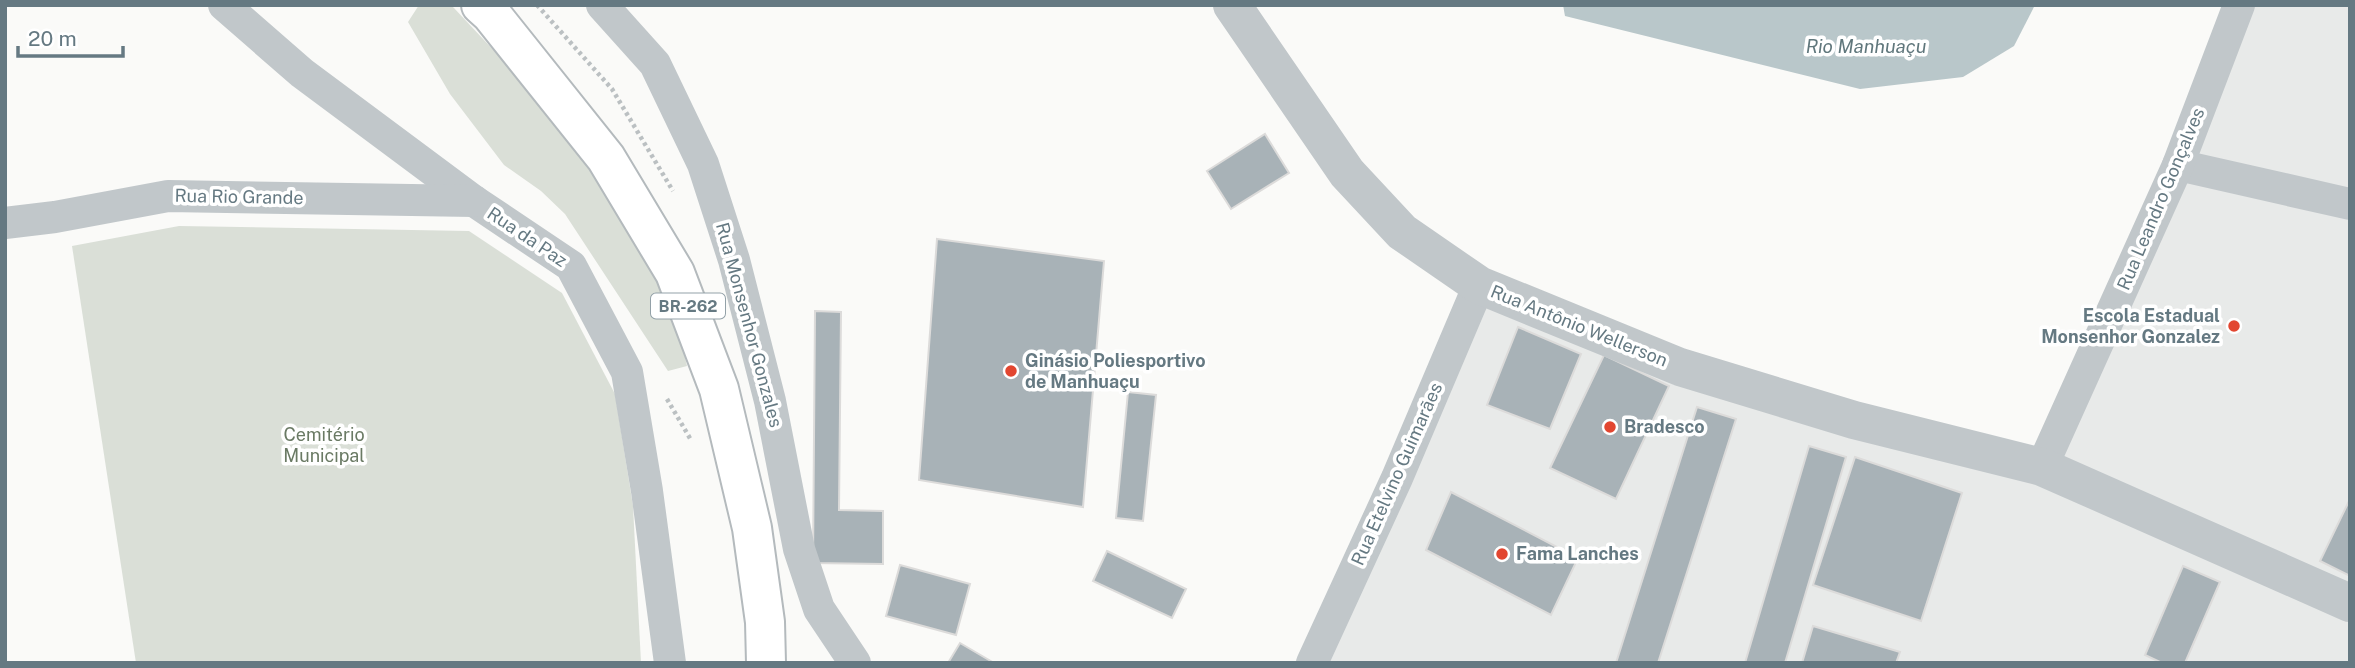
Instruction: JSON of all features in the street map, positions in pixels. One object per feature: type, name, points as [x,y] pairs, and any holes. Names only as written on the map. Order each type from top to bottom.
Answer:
[{"type":"highway","name":"BR-262","points":[[481,5],[606,158],[675,273],[719,389],[752,528],[765,622],[766,663]]},
{"type":"street","name":"Rua da Paz","points":[[224,5],[302,73],[474,201],[572,266],[627,372],[647,491],[670,663]]},
{"type":"street","name":"Rua Monsenhor Gonzales","points":[[602,5],[655,64],[703,164],[734,260],[770,401],[803,561],[819,609],[855,663]]},
{"type":"street","name":"Rua Antônio Wellerson","points":[[1231,5],[1347,173],[1402,232],[1479,285],[1680,367],[1854,420],[2042,467],[2350,603]]},
{"type":"street","name":"Rua Leandro Gonçalves","points":[[2042,467],[2178,165],[2239,5]]},
{"type":"street","points":[[2178,165],[2350,204]]},
{"type":"street","name":"Rua Rio Grande","points":[[5,223],[55,217],[168,196],[474,201]]},
{"type":"street","name":"Rua Etelvino Guimarães","points":[[1312,663],[1397,478],[1479,285]]},
{"type":"street","points":[[719,389],[746,385],[770,401]]},
{"type":"shaded area","points":[[2239,5],[2350,5],[2350,663],[1312,663],[1479,285],[2042,467]]},
{"type":"green space","points":[[419,5],[451,5],[528,87],[586,161],[641,249],[678,326],[687,366],[668,371],[565,214],[541,191],[504,165],[450,94],[408,22]]},
{"type":"green space","name":"Cemitério Municipal","points":[[179,226],[469,231],[562,293],[615,394],[633,506],[641,663],[136,663],[72,246]]},
{"type":"water","name":"Rio Manhuaçu","points":[[1563,5],[2035,5],[2014,46],[1963,77],[1860,89],[1565,16]]},
{"type":"building","points":[[1265,134],[1289,173],[1231,209],[1207,171]]},
{"type":"building","name":"Ginásio Poliesportivo de Manhuaçu","points":[[937,239],[1104,261],[1083,507],[919,480]]},
{"type":"building","points":[[815,311],[841,312],[839,510],[883,511],[883,564],[813,563]]},
{"type":"building","points":[[1518,327],[1581,354],[1550,429],[1487,405]]},
{"type":"building","name":"Bradesco","points":[[1604,355],[1669,386],[1616,499],[1550,468]]},
{"type":"building","points":[[1128,392],[1156,395],[1143,521],[1116,518]]},
{"type":"building","points":[[1697,407],[1736,419],[1658,663],[1616,663]]},
{"type":"building","points":[[1809,446],[1846,457],[1785,663],[1745,663]]},
{"type":"building","points":[[1855,457],[1962,493],[1921,621],[1813,585]]},
{"type":"building","name":"Fama Lanches","points":[[1451,492],[1578,558],[1551,615],[1426,550]]},
{"type":"building","points":[[2350,499],[2350,576],[2320,561]]},
{"type":"building","points":[[1107,551],[1186,589],[1172,618],[1093,581]]},
{"type":"building","points":[[900,565],[970,584],[956,635],[886,616]]},
{"type":"building","points":[[2183,566],[2220,582],[2185,663],[2162,663],[2145,655]]},
{"type":"building","points":[[1813,626],[1900,652],[1896,663],[1802,663]]},
{"type":"building","points":[[960,643],[994,663],[948,663]]},
{"type":"place","name":"Escola Estadual Monsenhor Gonzalez","points":[[2234,326]]},
{"type":"place","name":"Ginásio Poliesportivo de Manhuaçu","points":[[1011,371]]},
{"type":"place","name":"Bradesco","points":[[1610,427]]},
{"type":"place","name":"Fama Lanches","points":[[1502,554]]}]
